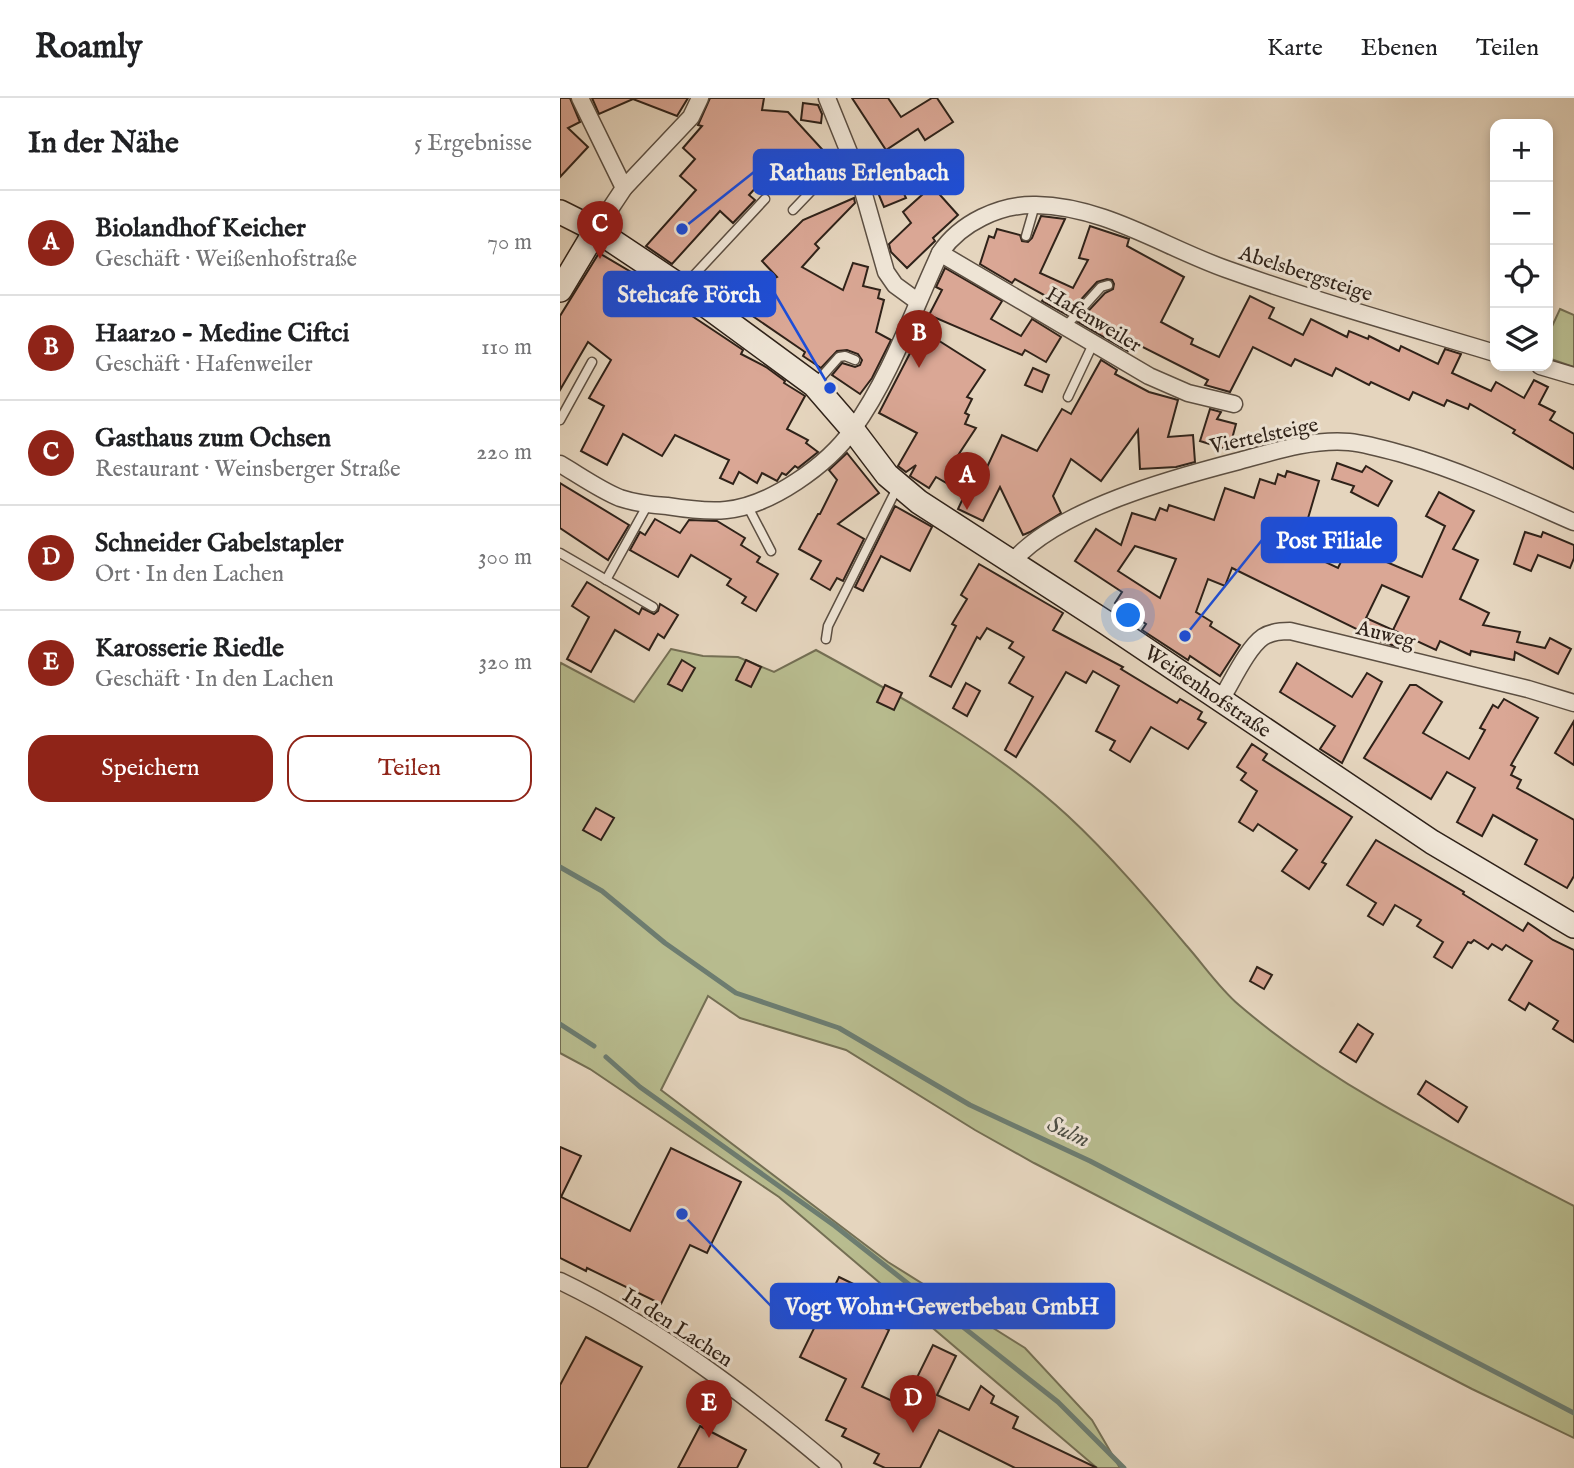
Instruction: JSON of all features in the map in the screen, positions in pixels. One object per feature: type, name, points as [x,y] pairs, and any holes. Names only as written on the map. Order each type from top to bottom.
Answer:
[{"type":"street","points":[[580,98],[624,188]]},
{"type":"street","points":[[560,290],[624,188],[691,117],[700,98]]},
{"type":"street","points":[[827,98],[859,177],[886,272],[895,285],[917,301]]},
{"type":"street","points":[[560,464],[619,497],[690,509],[727,510],[747,505],[783,489],[816,469],[853,430],[890,364],[917,301],[949,239],[984,217],[1015,206],[1035,205]]},
{"type":"street","name":"Abelsbergsteige","points":[[1035,205],[1068,208],[1108,219],[1222,268],[1300,295],[1490,352]]},
{"type":"street","name":"Weißenhofstraße","points":[[560,212],[596,230],[682,288],[814,386],[898,486],[963,532],[1013,561],[1432,842],[1574,926]]},
{"type":"street","name":"Hafenweiler","points":[[940,253],[1159,380],[1188,393],[1234,404]]},
{"type":"street","points":[[1553,370],[1574,376]]},
{"type":"street","name":"Viertelsteige","points":[[1013,561],[1024,548],[1039,538],[1086,513],[1153,484],[1280,450],[1326,441],[1351,442],[1438,464],[1574,522]]},
{"type":"street","name":"Auweg","points":[[1220,701],[1255,645],[1264,636],[1290,631],[1528,689],[1574,703]]},
{"type":"street","name":"In den Lachen","points":[[560,1281],[630,1319],[701,1364],[780,1423],[833,1468]]},
{"type":"lane","points":[[793,210],[838,162],[852,158]]},
{"type":"lane","points":[[682,288],[765,199]]},
{"type":"lane","points":[[1026,236],[1035,205]]},
{"type":"lane","points":[[1065,327],[1101,287],[1108,285]]},
{"type":"lane","points":[[1068,397],[1093,344]]},
{"type":"lane","points":[[814,386],[828,373],[839,357],[855,360]]},
{"type":"lane","points":[[560,420],[592,362]]},
{"type":"lane","points":[[827,639],[828,626],[898,486]]},
{"type":"lane","points":[[606,580],[648,504]]},
{"type":"lane","points":[[747,505],[771,551]]},
{"type":"lane","points":[[560,553],[653,607]]},
{"type":"green space","points":[[1560,309],[1574,315],[1574,367],[1553,360],[1553,324]]},
{"type":"green space","points":[[671,649],[703,656],[738,657],[774,672],[816,650],[947,726],[1010,768],[1068,816],[1129,879],[1225,991],[1277,1036],[1400,1115],[1574,1206],[1574,1438],[1472,1389],[1034,1163],[975,1130],[846,1050],[740,1018],[708,996],[661,1090],[888,1262],[1025,1348],[1092,1420],[1120,1468],[1097,1468],[779,1197],[590,1069],[560,1053],[560,666],[561,663],[634,702]]},
{"type":"building","points":[[560,98],[570,98],[580,122],[568,128],[588,147],[560,177]]},
{"type":"building","points":[[592,98],[688,98],[677,116],[633,99],[599,114]]},
{"type":"building","points":[[710,98],[764,98],[762,110],[788,112],[831,159],[808,185],[783,158],[749,195],[755,200],[733,223],[720,211],[672,264],[646,246],[696,190],[680,176],[695,159],[683,148],[702,126],[698,125]]},
{"type":"building","points":[[852,98],[888,98],[901,117],[932,98],[937,98],[953,122],[925,140],[918,129],[886,150]]},
{"type":"building","points":[[803,103],[818,105],[822,114],[821,123],[801,120]]},
{"type":"building","points":[[897,179],[906,198],[884,207],[876,188]]},
{"type":"building","points":[[932,186],[958,215],[907,268],[891,252],[889,244],[911,223],[903,212]]},
{"type":"building","points":[[854,198],[855,203],[815,244],[819,248],[802,267],[843,290],[853,263],[868,267],[863,286],[880,290],[878,298],[884,300],[876,332],[891,340],[872,378],[860,394],[832,375],[842,363],[855,367],[860,365],[862,360],[858,354],[847,350],[837,351],[821,368],[803,356],[805,352],[738,306],[753,288],[777,277],[762,261],[803,220]]},
{"type":"building","points":[[1041,216],[1065,219],[1040,273],[1073,288],[1088,260],[1079,258],[1090,226],[1129,239],[1127,246],[1184,277],[1161,322],[1193,339],[1191,344],[1219,357],[1250,296],[1274,308],[1269,318],[1303,335],[1311,319],[1347,337],[1349,331],[1368,339],[1369,336],[1399,351],[1401,346],[1438,364],[1445,349],[1461,354],[1452,373],[1491,391],[1496,382],[1524,398],[1534,380],[1548,387],[1539,404],[1555,412],[1550,420],[1574,434],[1574,469],[1470,404],[1468,409],[1447,400],[1444,406],[1413,392],[1409,400],[1371,382],[1369,385],[1336,368],[1332,376],[1295,359],[1291,366],[1253,347],[1230,392],[1205,385],[1208,380],[1133,342],[1128,351],[1078,322],[1105,293],[1113,289],[1112,280],[1097,282],[1067,315],[1042,301],[1046,296],[1015,279],[1012,283],[980,264],[989,236],[994,238],[997,229],[1020,235],[1022,241],[1028,242]]},
{"type":"building","points":[[599,253],[653,285],[651,287],[668,300],[743,350],[741,354],[766,367],[805,396],[787,429],[808,440],[806,443],[818,452],[786,475],[782,473],[777,481],[762,473],[757,483],[739,472],[733,484],[720,478],[729,460],[675,435],[662,456],[623,434],[607,465],[581,451],[604,406],[589,398],[611,360],[588,342],[560,390],[560,316]]},
{"type":"building","points":[[945,268],[1002,301],[991,319],[1021,336],[1032,319],[1061,337],[1046,362],[1025,350],[1022,355],[929,315],[942,290],[936,287]]},
{"type":"building","points":[[922,330],[985,370],[967,397],[972,399],[965,413],[969,415],[965,424],[976,428],[953,463],[981,480],[1002,435],[1037,451],[1062,409],[1071,414],[1101,360],[1117,370],[1115,374],[1149,392],[1178,400],[1168,437],[1193,435],[1195,462],[1176,467],[1140,469],[1138,430],[1101,481],[1071,459],[1053,496],[1061,513],[1030,532],[1023,535],[1000,487],[983,521],[958,509],[965,494],[936,477],[929,488],[910,476],[916,465],[906,472],[898,466],[917,433],[879,413]]},
{"type":"building","points":[[1033,368],[1049,375],[1042,392],[1025,385]]},
{"type":"building","points":[[1210,409],[1221,412],[1217,419],[1236,424],[1229,450],[1200,441]]},
{"type":"building","points":[[847,453],[879,493],[838,524],[864,539],[843,581],[837,578],[830,590],[811,579],[821,561],[799,549],[837,480],[829,470]]},
{"type":"building","points":[[1337,463],[1362,472],[1366,466],[1392,481],[1378,506],[1351,492],[1354,486],[1332,479]]},
{"type":"building","points":[[1287,471],[1319,481],[1306,525],[1315,528],[1306,553],[1338,568],[1355,533],[1370,540],[1373,533],[1393,542],[1384,561],[1422,577],[1445,526],[1426,516],[1439,492],[1474,511],[1453,549],[1478,560],[1460,599],[1489,613],[1483,625],[1520,632],[1517,642],[1545,648],[1550,638],[1571,649],[1558,674],[1515,652],[1514,660],[1471,651],[1470,655],[1440,641],[1436,650],[1404,635],[1398,647],[1367,637],[1367,634],[1232,568],[1225,586],[1208,579],[1196,612],[1212,622],[1210,626],[1240,645],[1220,676],[1190,656],[1188,660],[1142,630],[1146,624],[1115,603],[1122,592],[1075,561],[1096,529],[1121,545],[1132,513],[1155,520],[1160,508],[1167,511],[1169,505],[1214,520],[1225,488],[1254,498],[1260,479],[1275,484],[1278,474],[1285,477]],"holes":[[[1135,546],[1176,559],[1160,598],[1118,571]],[[1382,585],[1409,597],[1393,630],[1397,632],[1366,618]]]},
{"type":"building","points":[[560,483],[629,525],[608,560],[560,528]]},
{"type":"building","points":[[895,506],[932,527],[910,571],[881,556],[863,591],[855,587]]},
{"type":"building","points":[[655,519],[680,533],[689,520],[717,521],[745,538],[741,545],[760,557],[757,562],[778,574],[756,611],[742,603],[746,597],[727,585],[731,579],[691,555],[678,577],[630,550],[640,532],[645,535]]},
{"type":"building","points":[[1525,532],[1541,537],[1543,532],[1574,545],[1574,558],[1570,568],[1538,555],[1531,571],[1514,564]]},
{"type":"building","points":[[979,564],[1063,613],[1053,630],[1123,667],[1121,669],[1177,703],[1180,699],[1202,712],[1198,719],[1206,723],[1188,749],[1151,727],[1130,762],[1110,750],[1115,741],[1096,731],[1119,686],[1093,671],[1086,683],[1066,672],[1016,757],[1005,750],[1033,697],[1009,683],[1024,657],[1009,648],[1013,642],[987,628],[980,639],[977,637],[951,687],[930,676],[956,626],[952,624],[967,599],[961,595]]},
{"type":"building","points":[[587,582],[639,614],[642,608],[654,614],[660,604],[678,615],[664,638],[658,634],[649,650],[615,630],[591,672],[567,659],[589,617],[572,606]]},
{"type":"building","points":[[682,660],[695,668],[682,691],[668,684]]},
{"type":"building","points":[[746,660],[761,667],[751,687],[736,680]]},
{"type":"building","points":[[1297,663],[1352,697],[1367,673],[1382,682],[1342,763],[1320,749],[1335,726],[1280,692]]},
{"type":"building","points":[[966,683],[980,691],[967,716],[953,708]]},
{"type":"building","points":[[885,685],[902,693],[894,710],[877,702]]},
{"type":"building","points":[[1410,685],[1416,685],[1442,702],[1423,733],[1469,759],[1485,730],[1480,728],[1493,705],[1498,708],[1504,699],[1538,718],[1511,765],[1515,767],[1511,775],[1521,780],[1517,788],[1574,820],[1574,876],[1567,888],[1525,864],[1537,840],[1493,815],[1482,836],[1457,822],[1475,788],[1447,772],[1431,799],[1364,758]]},
{"type":"building","points":[[1574,721],[1574,765],[1555,753]]},
{"type":"building","points":[[1252,744],[1267,754],[1263,760],[1352,817],[1322,862],[1326,864],[1309,889],[1282,871],[1297,850],[1258,824],[1253,831],[1239,822],[1257,791],[1241,780],[1246,773],[1237,767]]},
{"type":"building","points":[[596,808],[614,818],[601,840],[583,830]]},
{"type":"building","points":[[1376,840],[1464,892],[1463,894],[1523,931],[1528,923],[1574,950],[1574,1042],[1553,1029],[1558,1021],[1529,1003],[1525,1010],[1509,1000],[1532,961],[1506,945],[1502,950],[1492,944],[1488,949],[1474,940],[1468,942],[1452,968],[1434,957],[1443,942],[1417,926],[1421,920],[1395,905],[1383,925],[1368,916],[1376,903],[1347,885]]},
{"type":"building","points":[[1257,967],[1272,975],[1264,989],[1250,981]]},
{"type":"building","points":[[1358,1024],[1373,1034],[1356,1062],[1340,1052]]},
{"type":"building","points":[[1426,1081],[1467,1107],[1458,1122],[1418,1094]]},
{"type":"building","points":[[560,1147],[581,1156],[561,1197],[630,1231],[671,1148],[741,1182],[707,1253],[690,1245],[661,1304],[560,1258]]},
{"type":"building","points":[[839,1277],[872,1293],[861,1316],[889,1330],[862,1387],[903,1406],[933,1345],[956,1356],[937,1395],[969,1410],[981,1386],[994,1396],[991,1403],[1018,1417],[1013,1428],[1097,1468],[1015,1468],[939,1430],[920,1468],[885,1468],[874,1463],[879,1454],[842,1436],[846,1429],[826,1420],[846,1379],[800,1357]]},
{"type":"building","points":[[586,1337],[642,1367],[587,1468],[560,1468],[560,1385]]},
{"type":"building","points":[[700,1426],[746,1450],[737,1468],[678,1468]]},
{"type":"waterway","name":"Sulm","points":[[560,867],[602,891],[665,943],[736,993],[839,1028],[970,1105],[1090,1161],[1574,1413]]},
{"type":"waterway","points":[[560,1024],[594,1046]]},
{"type":"waterway","points":[[606,1057],[640,1087],[835,1226],[1058,1402],[1124,1468]]},
{"type":"place","name":"Rathaus Erlenbach","points":[[682,229]]},
{"type":"place","name":"Gasthaus zum Ochsen","points":[[600,259]]},
{"type":"place","name":"Haar2o - Medine Ciftci","points":[[919,368]]},
{"type":"place","name":"Stehcafe Förch","points":[[830,388]]},
{"type":"place","name":"Biolandhof Keicher","points":[[967,510]]},
{"type":"place","name":"Post Filiale","points":[[1185,636]]},
{"type":"place","name":"Vogt Wohn+Gewerbebau GmbH","points":[[682,1214]]},
{"type":"place","name":"Schneider Gabelstapler","points":[[913,1433]]},
{"type":"place","name":"Karosserie Riedle","points":[[709,1438]]}]
